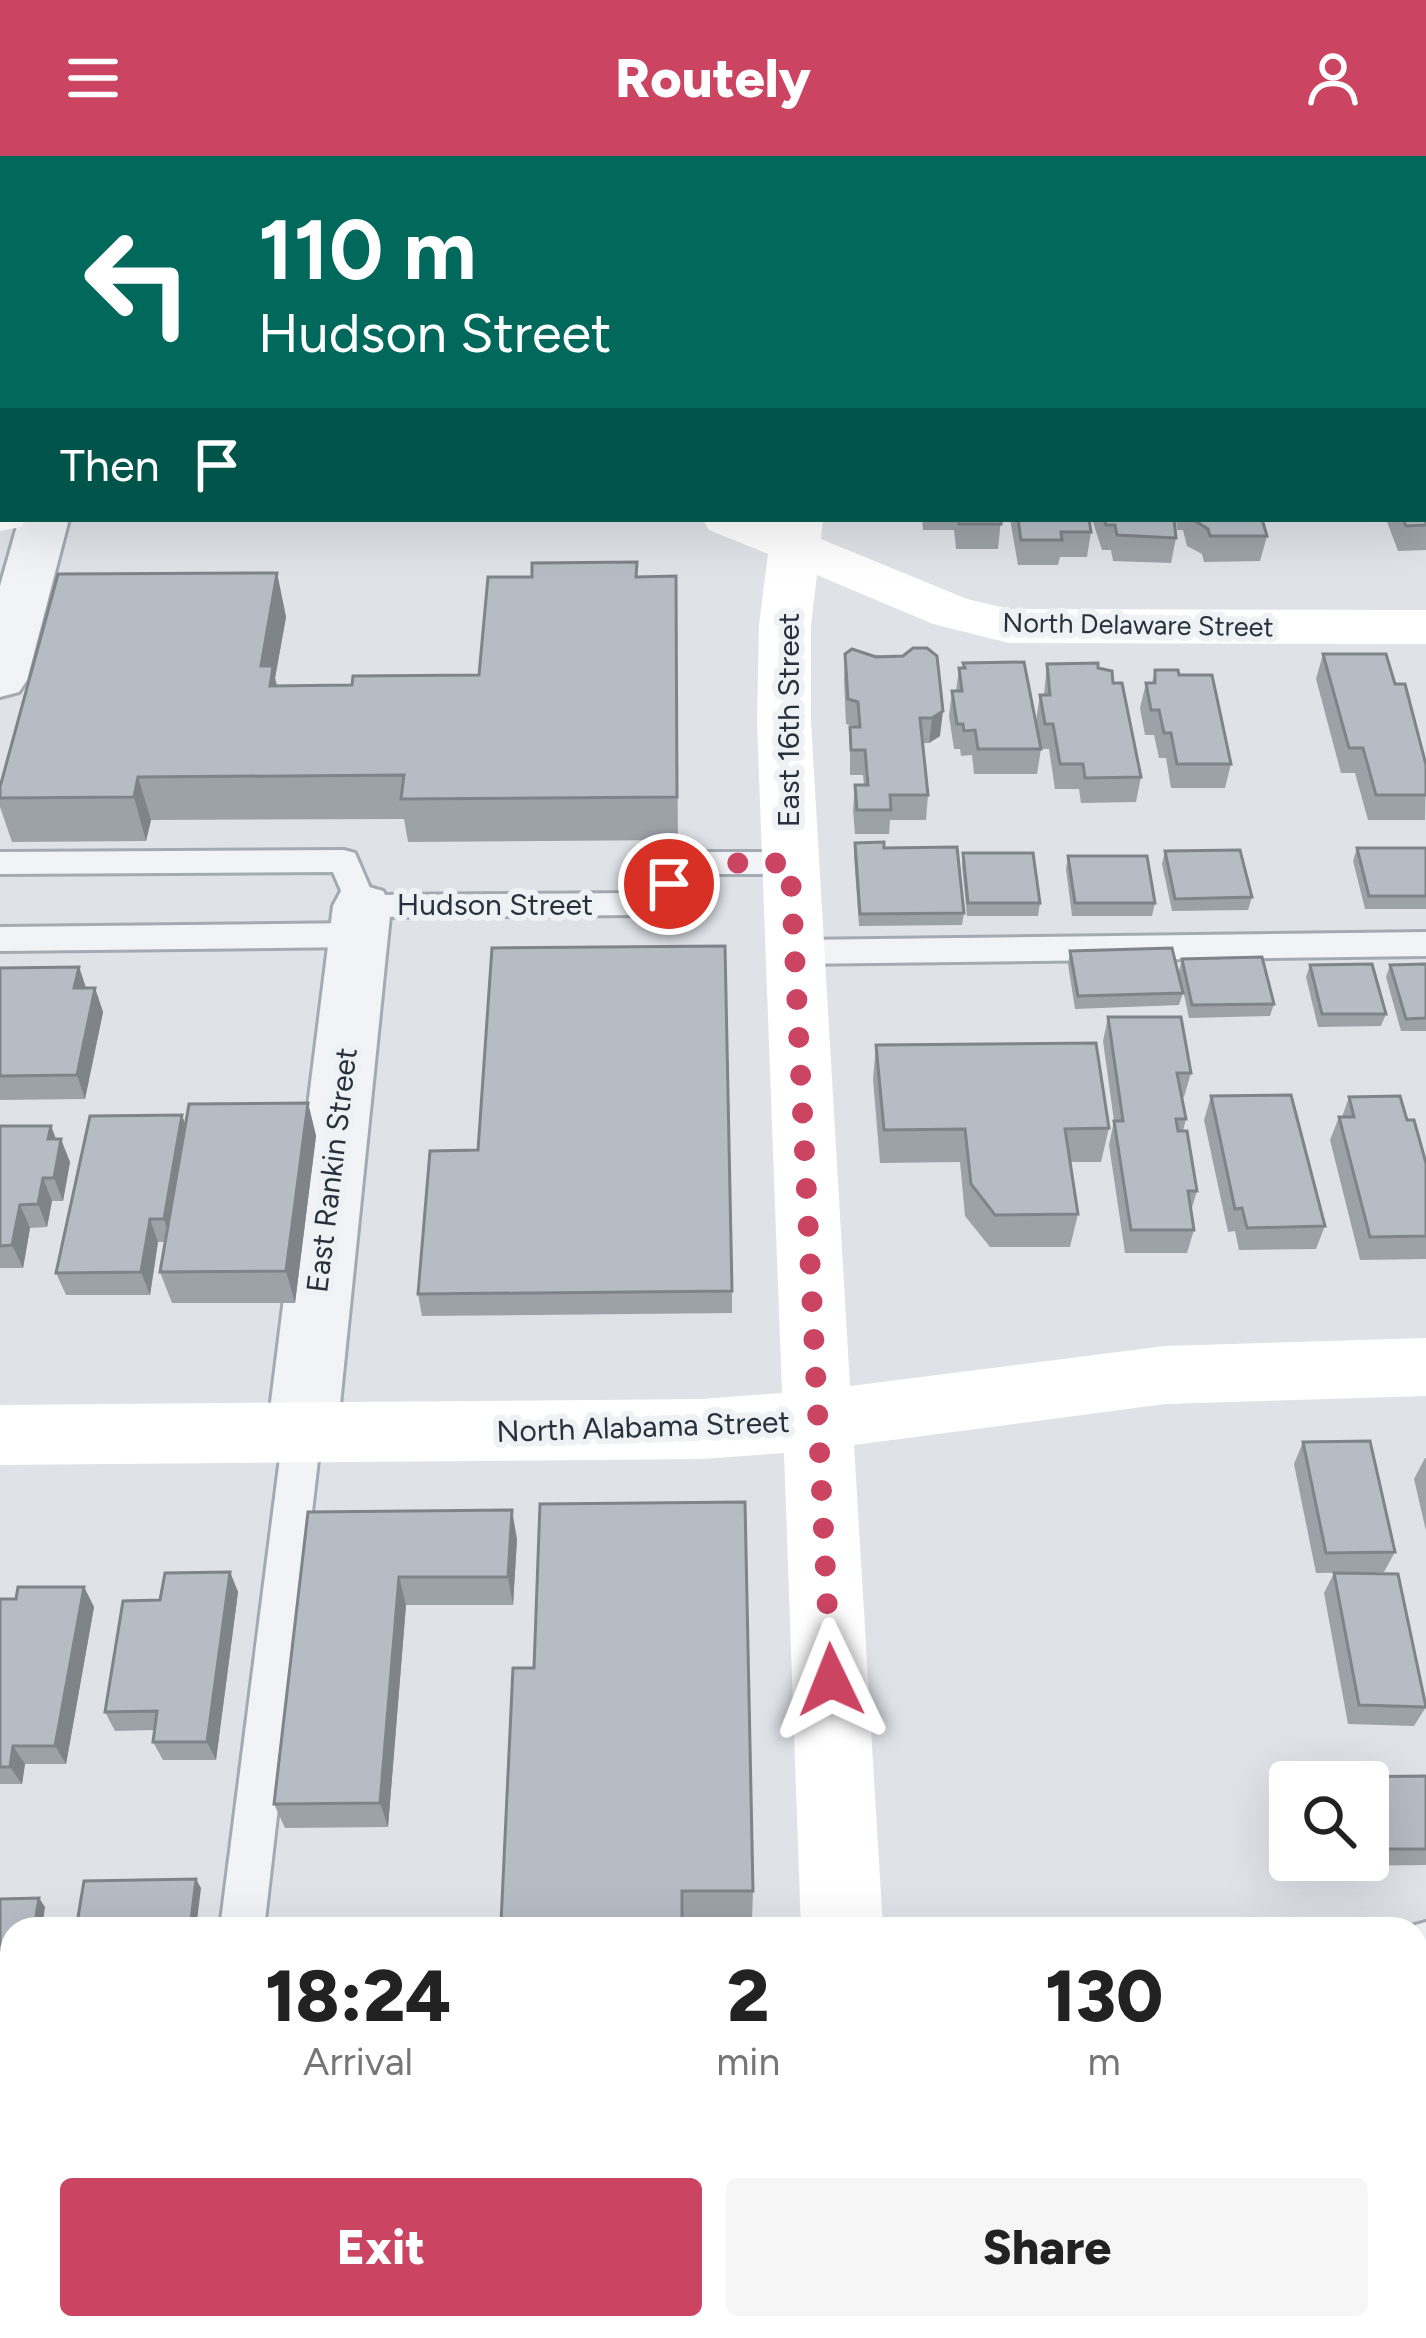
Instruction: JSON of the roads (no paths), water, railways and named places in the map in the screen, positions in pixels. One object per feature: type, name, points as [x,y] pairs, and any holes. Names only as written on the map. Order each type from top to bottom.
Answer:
[{"type":"main road","name":"North Delaware Street","points":[[743,522],[796,532],[951,612],[1009,626],[1426,627]]},
{"type":"main road","name":"East 16th Street","points":[[796,532],[784,646],[790,863],[841,1917]]},
{"type":"main road","name":"North Alabama Street","points":[[0,1435],[702,1429],[820,1420],[1165,1375],[1426,1367]]},
{"type":"street","points":[[0,680],[43,522]]},
{"type":"street","name":"East Rankin Street","points":[[302,1434],[360,920]]},
{"type":"lane","name":"Hudson Street","points":[[0,862],[344,861],[360,920],[640,904],[698,863],[790,863]]},
{"type":"lane","points":[[0,939],[360,920]]},
{"type":"lane","points":[[796,952],[1426,944]]},
{"type":"lane","points":[[243,1917],[302,1434]]}]
